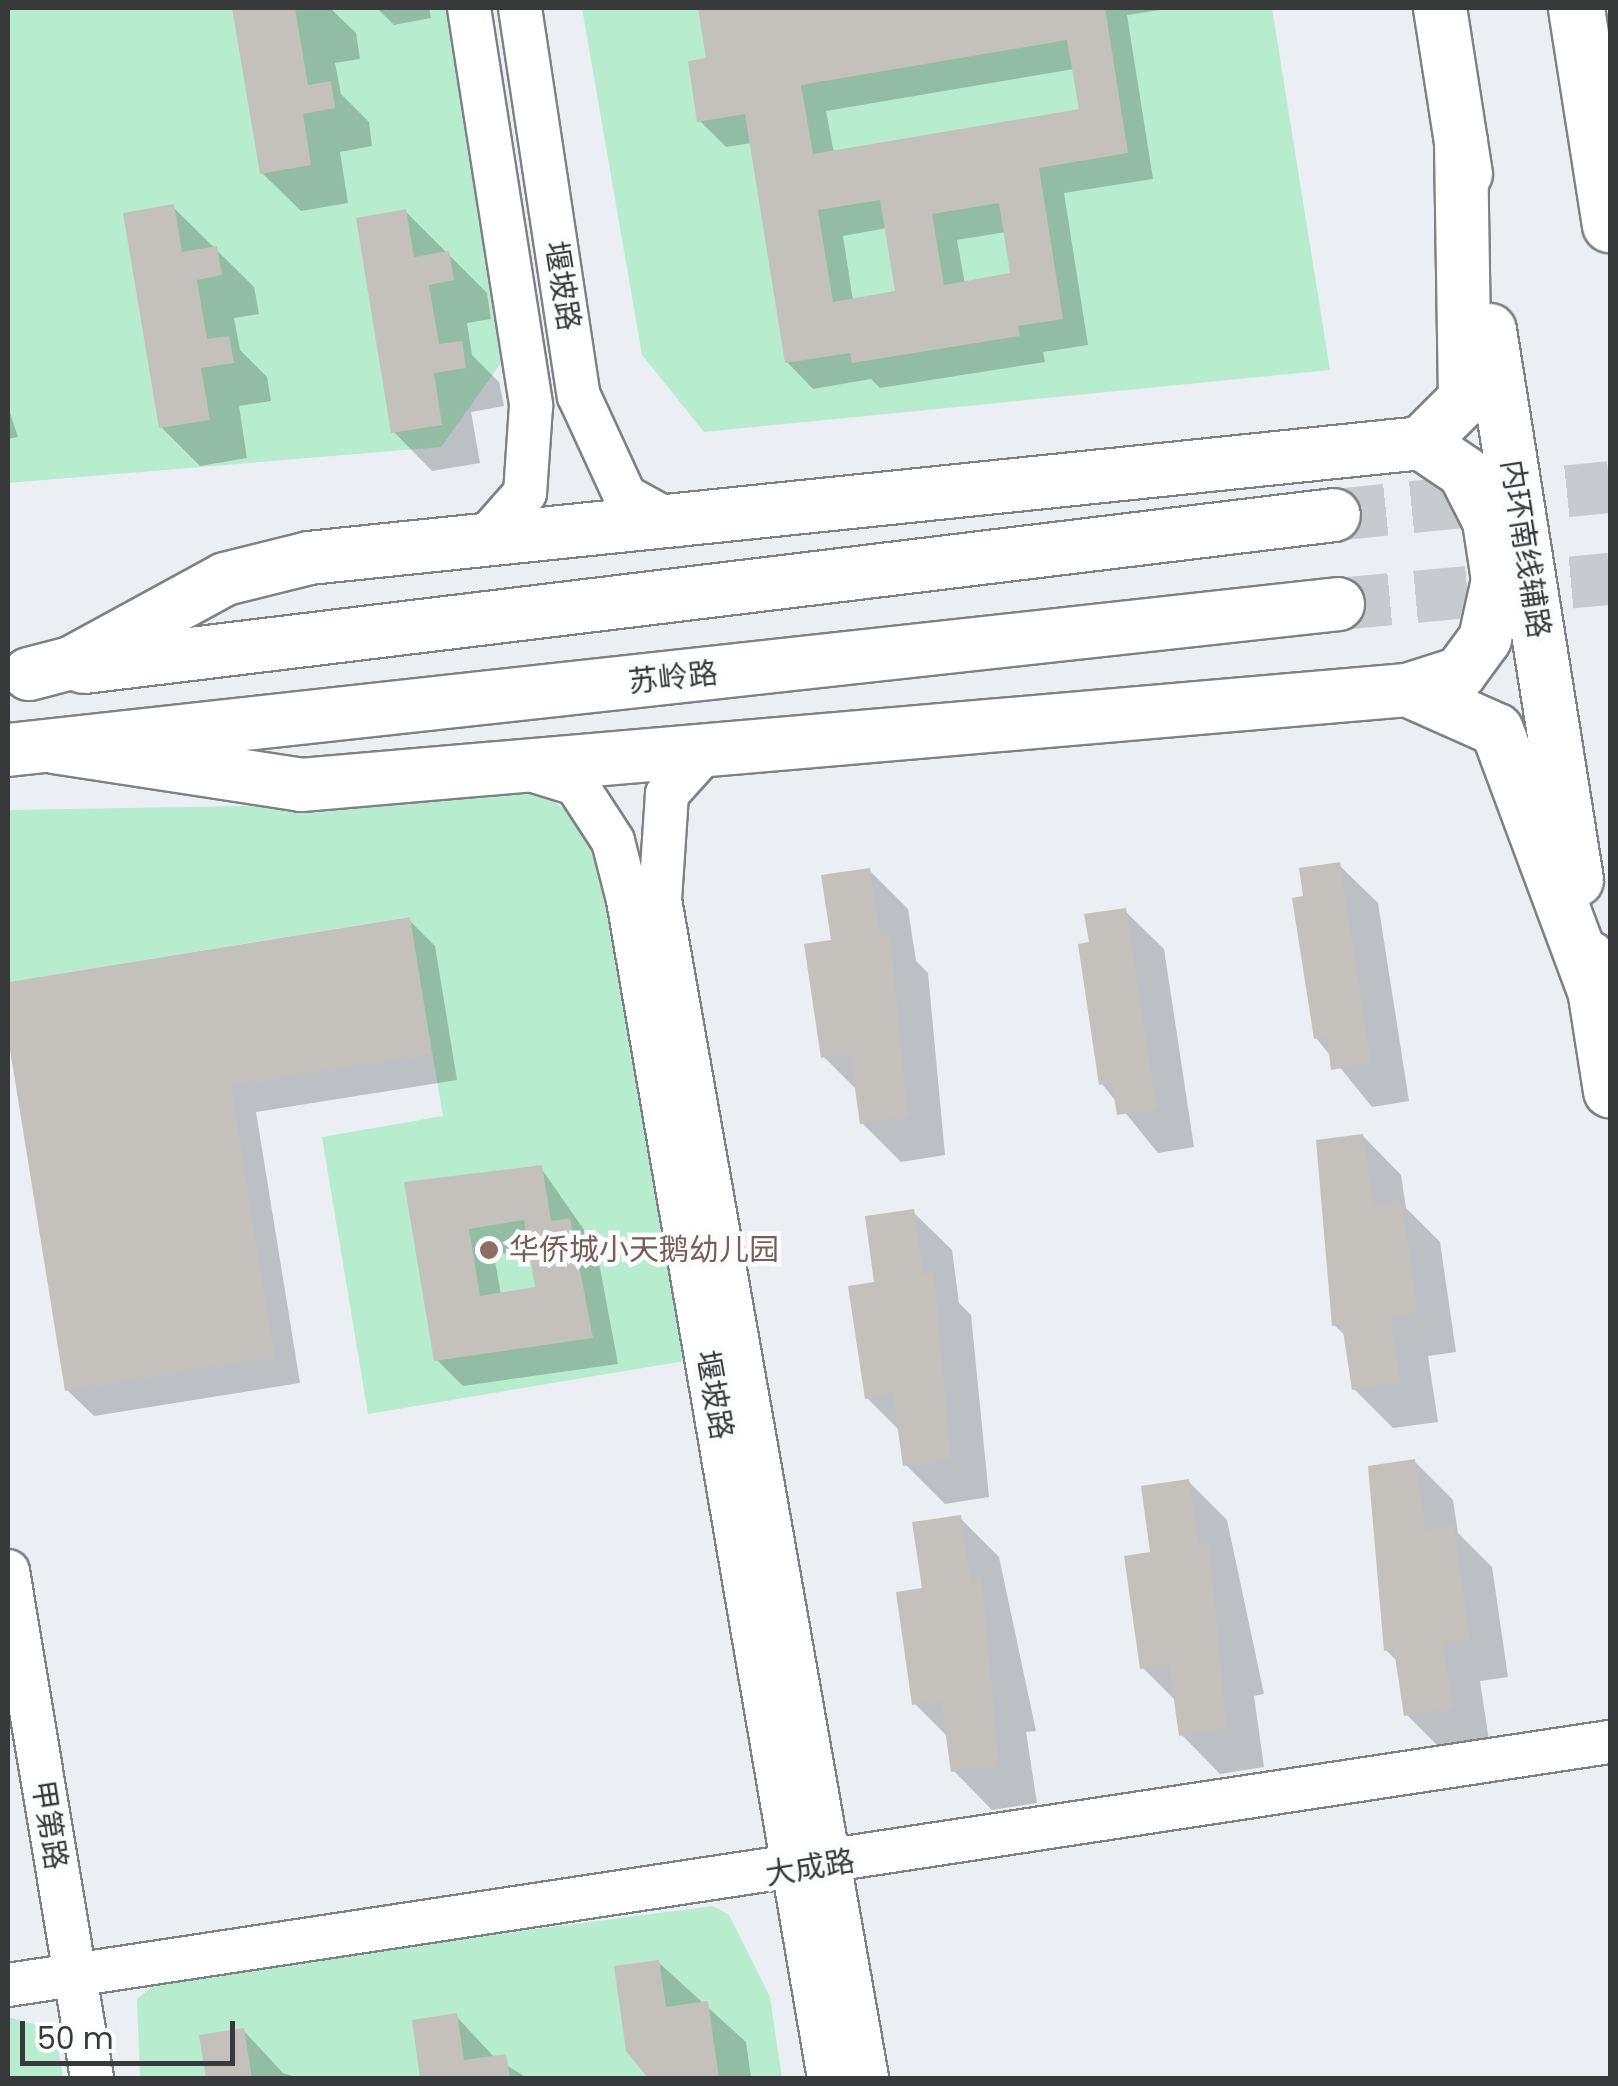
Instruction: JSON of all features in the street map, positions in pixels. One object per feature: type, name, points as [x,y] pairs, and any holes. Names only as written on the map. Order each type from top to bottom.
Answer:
[{"type":"highway","points":[[1576,8],[1610,224]]},
{"type":"main road","name":"内环南线辅路","points":[[1440,8],[1610,1091]]},
{"type":"main road","points":[[18,675],[71,663],[224,578],[309,558],[678,525],[1422,443],[1465,399],[1461,142]]},
{"type":"main road","points":[[31,749],[301,785],[1407,690],[1460,673],[1485,639],[1498,580],[1489,521],[1464,472],[1422,443]]},
{"type":"main road","points":[[18,675],[1334,516]]},
{"type":"main road","name":"苏岭路","points":[[31,749],[1338,604]]},
{"type":"main road","points":[[1407,690],[1497,730],[1595,994]]},
{"type":"street","name":"堰坡路","points":[[469,8],[531,406],[525,493],[481,543]]},
{"type":"street","name":"堰坡路","points":[[520,8],[579,396],[624,496],[678,525]]},
{"type":"street","name":"堰坡路","points":[[706,752],[667,794],[660,900],[814,1868],[829,2078]]},
{"type":"street","name":"堰坡路","points":[[517,766],[576,784],[613,840],[628,900],[814,1868],[867,2078]]},
{"type":"street","name":"甲第路","points":[[8,1571],[92,2078]]},
{"type":"street","name":"大成路","points":[[8,1985],[814,1868],[1610,1742]]},
{"type":"green space","points":[[8,8],[449,8],[501,363],[441,447],[8,483]]},
{"type":"green space","points":[[582,8],[1272,8],[1330,370],[704,432],[642,355]]},
{"type":"green space","points":[[497,786],[534,788],[576,817],[603,878],[685,1361],[368,1414],[322,1137],[443,1116],[409,917],[8,982],[8,810],[243,806]]},
{"type":"green space","points":[[713,1906],[729,1915],[770,1997],[782,2078],[140,2078],[137,1999],[163,1978]]},
{"type":"green space","points":[[8,2017],[40,2026],[58,2047],[63,2078],[8,2078]]},
{"type":"building","points":[[232,8],[295,8],[308,85],[331,81],[335,108],[303,114],[311,165],[260,174]]},
{"type":"building","points":[[698,8],[1105,8],[1128,153],[1039,168],[1063,319],[1018,326],[1020,336],[852,363],[850,353],[785,363],[745,114],[697,122],[688,61],[706,58]],"holes":[[[1067,40],[1079,109],[813,154],[801,85]],[[880,200],[895,291],[833,302],[818,210]],[[999,203],[1010,273],[944,285],[932,214]]]},
{"type":"building","points":[[174,204],[182,252],[217,246],[222,275],[197,280],[207,339],[229,336],[234,363],[201,368],[210,420],[159,428],[123,213]]},
{"type":"building","points":[[406,209],[414,257],[449,251],[454,280],[429,285],[439,344],[462,341],[466,368],[434,373],[442,425],[391,433],[356,218]]},
{"type":"building","points":[[1340,862],[1371,1063],[1331,1070],[1327,1037],[1314,1039],[1292,898],[1303,896],[1299,868]]},
{"type":"building","points":[[870,868],[880,934],[890,932],[908,1117],[860,1124],[850,1053],[821,1058],[804,944],[831,940],[821,875]]},
{"type":"building","points":[[1126,908],[1157,1109],[1117,1115],[1112,1083],[1099,1085],[1078,944],[1089,942],[1084,914]]},
{"type":"building","points":[[410,917],[432,1054],[231,1086],[275,1357],[65,1391],[8,1037],[8,982]]},
{"type":"building","points":[[1363,1134],[1374,1205],[1402,1201],[1418,1314],[1391,1318],[1401,1383],[1352,1390],[1342,1324],[1332,1326],[1316,1140]]},
{"type":"building","points":[[542,1165],[551,1221],[570,1218],[593,1338],[434,1361],[404,1182]],"holes":[[[524,1220],[535,1287],[480,1296],[469,1229]]]},
{"type":"building","points":[[914,1209],[924,1275],[934,1273],[951,1459],[903,1466],[893,1395],[865,1399],[848,1286],[874,1282],[865,1216]]},
{"type":"building","points":[[1415,1459],[1426,1530],[1454,1526],[1470,1639],[1443,1643],[1453,1709],[1404,1716],[1394,1650],[1384,1651],[1368,1466]]},
{"type":"building","points":[[1189,1479],[1199,1545],[1209,1543],[1227,1729],[1179,1736],[1169,1665],[1140,1669],[1124,1556],[1150,1552],[1141,1486]]},
{"type":"building","points":[[961,1515],[971,1581],[982,1579],[999,1765],[951,1772],[941,1701],[912,1705],[896,1592],[922,1588],[912,1522]]},
{"type":"building","points":[[659,1960],[666,2007],[708,2001],[719,2078],[648,2078],[626,2051],[614,1966]]},
{"type":"building","points":[[457,2013],[464,2060],[506,2054],[510,2078],[420,2078],[412,2020]]},
{"type":"building","points":[[244,2028],[252,2078],[206,2078],[199,2035]]},
{"type":"tunnel","points":[[1334,515],[1610,487]]},
{"type":"tunnel","points":[[1338,604],[1610,579]]},
{"type":"place","name":"华侨城小天鹅幼儿园","points":[[489,1250]]}]
